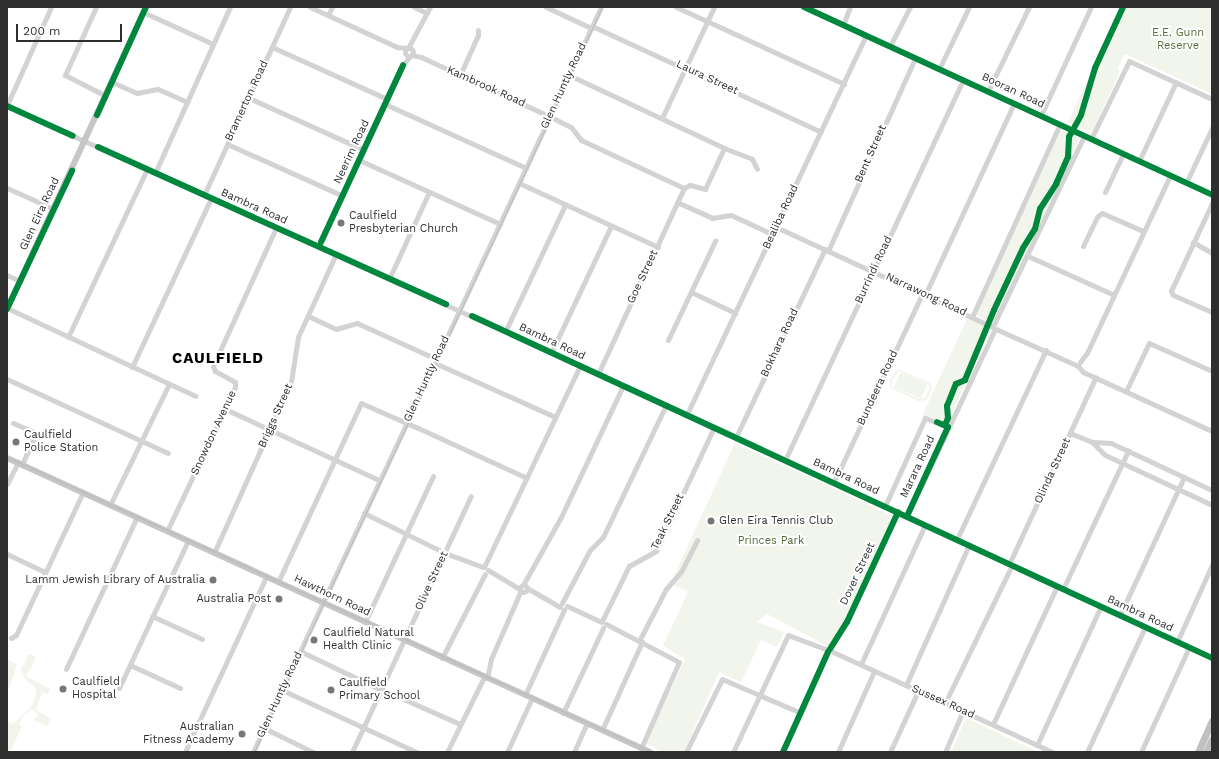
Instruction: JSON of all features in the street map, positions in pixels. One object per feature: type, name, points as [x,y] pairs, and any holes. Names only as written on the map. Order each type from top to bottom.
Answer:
[{"type":"highway","points":[[1198,752],[1212,722]]},
{"type":"highway","points":[[1206,752],[1212,739]]},
{"type":"main road","name":"Glen Eira Road","points":[[7,309],[106,96],[144,9]]},
{"type":"main road","name":"Hawthorn Road","points":[[7,458],[650,752]]},
{"type":"street","points":[[7,106],[51,7]]},
{"type":"street","points":[[96,7],[65,75],[106,96]]},
{"type":"street","points":[[155,172],[230,7]]},
{"type":"street","name":"Bramerton Road","points":[[204,195],[290,7]]},
{"type":"street","points":[[310,7],[409,52]]},
{"type":"street","points":[[328,15],[332,7]]},
{"type":"street","points":[[414,7],[427,13]]},
{"type":"street","name":"Neerim Road","points":[[319,247],[430,7]]},
{"type":"street","name":"Laura Street","points":[[546,7],[685,68],[820,132]]},
{"type":"street","name":"Glen Huntly Road","points":[[253,752],[601,7]]},
{"type":"street","points":[[676,7],[844,84]]},
{"type":"street","points":[[662,118],[714,7]]},
{"type":"street","name":"Booran Road","points":[[804,7],[1041,115],[1212,196]]},
{"type":"street","points":[[891,47],[910,7]]},
{"type":"street","points":[[940,69],[969,7]]},
{"type":"street","points":[[989,92],[1029,7]]},
{"type":"street","points":[[1041,115],[1091,7]]},
{"type":"street","points":[[842,24],[850,8]]},
{"type":"street","points":[[144,9],[213,44]]},
{"type":"street","points":[[460,75],[478,35],[478,30]]},
{"type":"street","name":"Bealiba Road","points":[[688,415],[866,35]]},
{"type":"street","points":[[272,47],[387,98]]},
{"type":"street","name":"Kambrook Road","points":[[409,52],[551,116],[571,127],[581,140],[684,188]]},
{"type":"street","name":"Bent Street","points":[[827,250],[915,58]]},
{"type":"street","points":[[1091,139],[1128,62],[1212,99]]},
{"type":"street","points":[[569,76],[752,160],[756,169]]},
{"type":"street","name":"Burrindi Road","points":[[785,460],[963,80]]},
{"type":"street","points":[[112,82],[138,93],[158,89],[187,102]]},
{"type":"street","points":[[1139,161],[1176,82]]},
{"type":"street","points":[[249,98],[364,150]]},
{"type":"street","points":[[385,104],[526,168]]},
{"type":"street","name":"Bundeera Road","points":[[834,482],[1015,104]]},
{"type":"street","name":"Bambra Road","points":[[7,106],[665,404],[1212,658]]},
{"type":"street","points":[[972,316],[1061,125]]},
{"type":"street","points":[[1186,183],[1212,131]]},
{"type":"street","name":"Marara Road","points":[[907,516],[1083,135]]},
{"type":"street","points":[[227,144],[343,196]]},
{"type":"street","points":[[684,188],[691,185],[701,190],[706,188],[724,148]]},
{"type":"street","points":[[1106,192],[1123,154]]},
{"type":"street","points":[[359,160],[500,224]]},
{"type":"street","points":[[68,338],[147,169]]},
{"type":"street","points":[[1169,175],[1087,354],[1080,365],[1086,373],[1212,431]]},
{"type":"street","points":[[519,183],[658,247]]},
{"type":"street","points":[[7,188],[54,209]]},
{"type":"street","name":"Goe Street","points":[[598,374],[679,203],[684,188]]},
{"type":"street","points":[[389,279],[429,192]]},
{"type":"street","points":[[1212,196],[1208,209],[1171,292],[1212,312]]},
{"type":"street","points":[[132,366],[210,198]]},
{"type":"street","points":[[679,203],[712,218],[731,215],[772,234]]},
{"type":"street","points":[[1208,209],[1212,203]]},
{"type":"street","points":[[505,332],[565,205]]},
{"type":"street","points":[[1083,246],[1097,217],[1102,213],[1143,231]]},
{"type":"street","points":[[551,353],[611,226]]},
{"type":"street","name":"Narrawong Road","points":[[776,227],[1080,365]]},
{"type":"street","name":"Snowdon Avenue","points":[[168,532],[235,388],[235,382],[215,371],[214,362],[276,228]]},
{"type":"street","points":[[668,340],[715,241]]},
{"type":"street","points":[[1192,244],[1212,253]]},
{"type":"street","name":"Bokhara Road","points":[[736,437],[827,250]]},
{"type":"street","name":"Briggs Street","points":[[214,553],[291,382],[298,337],[336,254]]},
{"type":"street","points":[[1028,256],[1114,295]]},
{"type":"street","points":[[7,275],[20,281]]},
{"type":"street","points":[[691,292],[736,313]]},
{"type":"street","points":[[7,309],[196,396]]},
{"type":"street","points":[[308,316],[336,329],[352,322],[360,324],[555,417]]},
{"type":"street","points":[[1126,391],[1149,343],[1212,371]]},
{"type":"street","points":[[958,540],[1046,350]]},
{"type":"street","points":[[444,658],[579,366]]},
{"type":"street","name":"Olinda Street","points":[[946,703],[1096,377]]},
{"type":"street","points":[[7,379],[168,453]]},
{"type":"street","points":[[111,505],[168,383]]},
{"type":"street","points":[[447,752],[547,537],[561,517],[622,385]]},
{"type":"street","points":[[278,582],[361,404],[418,428],[527,478]]},
{"type":"street","points":[[524,695],[559,619],[568,595],[590,550],[603,537],[665,404]]},
{"type":"street","points":[[225,409],[380,480]]},
{"type":"street","points":[[885,506],[925,418],[948,427]]},
{"type":"street","points":[[7,484],[36,433],[13,423]]},
{"type":"street","name":"Teak Street","points":[[563,713],[629,566],[656,551],[713,427]]},
{"type":"street","points":[[1070,433],[1092,442],[1107,442],[1212,490]]},
{"type":"street","points":[[1092,442],[1103,454],[1212,505]]},
{"type":"street","points":[[1064,589],[1128,451]]},
{"type":"street","points":[[365,622],[433,476]]},
{"type":"street","points":[[1120,615],[1184,477]]},
{"type":"street","points":[[11,638],[16,636],[83,492]]},
{"type":"street","name":"Olive Street","points":[[352,752],[471,496]]},
{"type":"street","name":"Dover Street","points":[[782,752],[898,512]]},
{"type":"street","points":[[363,515],[563,606],[679,661],[641,749]]},
{"type":"street","points":[[66,669],[137,517]]},
{"type":"street","points":[[861,664],[925,525]]},
{"type":"street","points":[[603,731],[666,589],[680,575],[697,540]]},
{"type":"street","points":[[119,688],[188,541]]},
{"type":"street","points":[[906,685],[970,545]]},
{"type":"street","points":[[7,554],[45,572]]},
{"type":"street","points":[[1177,642],[1212,565]]},
{"type":"street","points":[[185,752],[266,576]]},
{"type":"street","points":[[993,724],[1057,586]]},
{"type":"street","points":[[1037,745],[1101,606]]},
{"type":"street","points":[[152,616],[202,639]]},
{"type":"street","points":[[1087,752],[1145,627]]},
{"type":"street","name":"Sussex Road","points":[[759,695],[789,634],[861,664],[1052,752]]},
{"type":"street","points":[[1141,752],[1189,647]]},
{"type":"street","points":[[300,652],[460,724]]},
{"type":"street","points":[[483,676],[491,659]]},
{"type":"street","points":[[130,665],[180,688]]},
{"type":"street","points":[[838,752],[874,670]]},
{"type":"street","points":[[686,752],[722,679],[801,714]]},
{"type":"street","points":[[282,691],[416,752]]},
{"type":"street","points":[[890,752],[918,691]]},
{"type":"street","points":[[733,752],[759,695]]},
{"type":"street","points":[[507,752],[532,698]]},
{"type":"street","points":[[944,752],[963,711]]},
{"type":"street","points":[[574,752],[587,724]]},
{"type":"street","points":[[263,730],[313,752]]},
{"type":"green space","name":"E.E. Gunn Reserve","points":[[1122,7],[1212,7],[1212,94],[1125,54],[1117,70],[1120,71],[1092,133],[1068,122]]},
{"type":"green space","points":[[1061,130],[1078,137],[1078,142],[995,321],[989,322],[977,316],[976,312]]},
{"type":"green space","points":[[968,317],[991,329],[948,422],[944,423],[923,414]]},
{"type":"green space","points":[[898,369],[930,383],[932,388],[927,400],[918,401],[891,388],[890,379]],"holes":[[[899,371],[928,384],[930,388],[925,398],[919,399],[892,386],[892,380]]]},
{"type":"green space","points":[[901,372],[927,384],[921,399],[894,387]]},
{"type":"green space","name":"Princes Park","points":[[735,443],[893,516],[845,621],[829,647],[767,614],[757,622],[784,632],[777,647],[761,640],[741,682],[719,672],[684,752],[662,752],[646,743],[685,659],[663,646],[688,592],[668,582],[673,578]]},
{"type":"green space","points":[[29,654],[35,656],[35,660],[26,676],[50,689],[48,694],[42,692],[36,710],[51,719],[47,726],[34,720],[38,715],[32,709],[23,716],[19,724],[22,726],[10,752],[7,752],[7,721],[13,724],[31,707],[36,695],[36,688],[26,680],[21,670]]},
{"type":"green space","points":[[7,659],[17,665],[7,694]]},
{"type":"green space","points":[[966,718],[1038,752],[951,752]]},
{"type":"tram line","points":[[254,752],[602,7]]},
{"type":"tram line","points":[[7,457],[652,752]]},
{"type":"cycle path","points":[[97,115],[146,7]]},
{"type":"cycle path","points":[[804,7],[1212,195]]},
{"type":"cycle path","points":[[945,425],[948,418],[947,406],[956,384],[965,380],[994,310],[1023,248],[1035,229],[1040,209],[1056,184],[1068,157],[1069,137],[1081,115],[1095,68],[1123,7]]},
{"type":"cycle path","points":[[321,242],[403,65]]},
{"type":"cycle path","points":[[7,106],[73,136]]},
{"type":"cycle path","points":[[98,147],[446,304]]},
{"type":"cycle path","points":[[7,309],[72,171]]},
{"type":"cycle path","points":[[472,316],[1212,658]]},
{"type":"cycle path","points":[[907,516],[948,427],[937,422]]},
{"type":"cycle path","points":[[830,649],[847,622],[898,512]]},
{"type":"cycle path","points":[[783,752],[828,652]]},
{"type":"place","name":"Caulfield Presbyterian Church","points":[[341,223]]},
{"type":"place","name":"Caulfield Police Station","points":[[16,442]]},
{"type":"place","name":"Glen Eira Tennis Club","points":[[711,521]]},
{"type":"place","name":"Lamm Jewish Library of Australia","points":[[213,580]]},
{"type":"place","name":"Australia Post","points":[[279,599]]},
{"type":"place","name":"Caulfield Natural Health Clinic","points":[[314,640]]},
{"type":"place","name":"Caulfield Hospital","points":[[63,689]]},
{"type":"place","name":"Caulfield Primary School","points":[[331,690]]},
{"type":"place","name":"Australian Fitness Academy","points":[[242,734]]},
{"type":"district","name":"CAULFIELD","points":[[218,359]]}]
